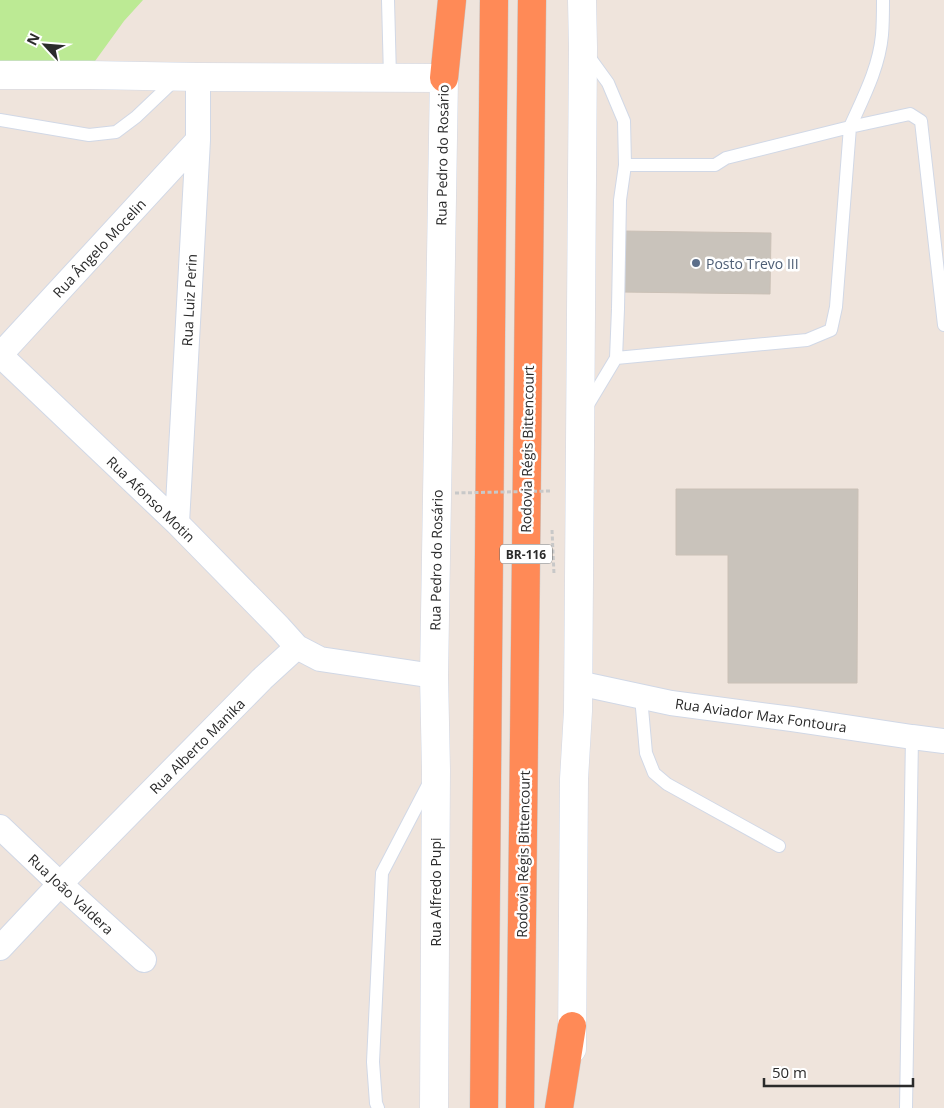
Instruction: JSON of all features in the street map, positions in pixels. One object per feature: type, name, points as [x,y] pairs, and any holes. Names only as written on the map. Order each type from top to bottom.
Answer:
[{"type":"highway","points":[[444,78],[452,0]]},
{"type":"highway","name":"BR-116","points":[[484,1108],[494,0]]},
{"type":"highway","name":"Rodovia Régis Bittencourt","points":[[520,1108],[532,0]]},
{"type":"highway","points":[[559,1108],[572,1026]]},
{"type":"street","points":[[572,1108],[574,779],[578,711],[581,417],[582,0]]},
{"type":"street","name":"Rua Pedro do Rosário","points":[[0,75],[444,78],[434,676]]},
{"type":"street","name":"Rua Luiz Perin","points":[[177,524],[198,140],[189,76]]},
{"type":"street","name":"Rua Ângelo Mocelin","points":[[0,355],[198,140]]},
{"type":"street","name":"Rua Afonso Motin","points":[[0,355],[177,524],[280,627],[297,647]]},
{"type":"street","points":[[297,647],[320,659],[434,676]]},
{"type":"street","name":"Rua Alberto Manika","points":[[0,948],[60,884],[255,686],[297,647]]},
{"type":"street","name":"Rua Alfredo Pupi","points":[[434,676],[436,770],[434,1108]]},
{"type":"street","name":"Rua Aviador Max Fontoura","points":[[578,683],[670,703],[944,741]]},
{"type":"street","name":"Rua João Valdera","points":[[0,827],[144,960]]},
{"type":"lane","points":[[388,0],[390,77]]},
{"type":"lane","points":[[616,358],[807,340],[830,330],[836,308],[850,127],[873,74],[878,56],[882,36],[883,0]]},
{"type":"lane","points":[[581,417],[616,358],[620,200],[625,165],[624,121],[608,83],[583,47]]},
{"type":"lane","points":[[0,120],[89,135],[116,132],[189,76]]},
{"type":"lane","points":[[625,165],[715,165],[726,158],[910,114],[921,121],[944,325]]},
{"type":"lane","points":[[641,697],[646,753],[654,773],[667,784],[779,846]]},
{"type":"lane","points":[[906,1108],[912,738]]},
{"type":"lane","points":[[378,1108],[373,1062],[382,873],[436,770]]},
{"type":"path","points":[[454,493],[550,491]]},
{"type":"green space","points":[[0,0],[143,0],[124,21],[90,68],[0,86]]},
{"type":"building","name":"Posto Trevo III","points":[[622,231],[771,233],[770,294],[621,292]]},
{"type":"building","points":[[676,489],[858,489],[857,683],[728,683],[728,555],[676,555]]},
{"type":"place","name":"Posto Trevo III","points":[[696,263]]}]
